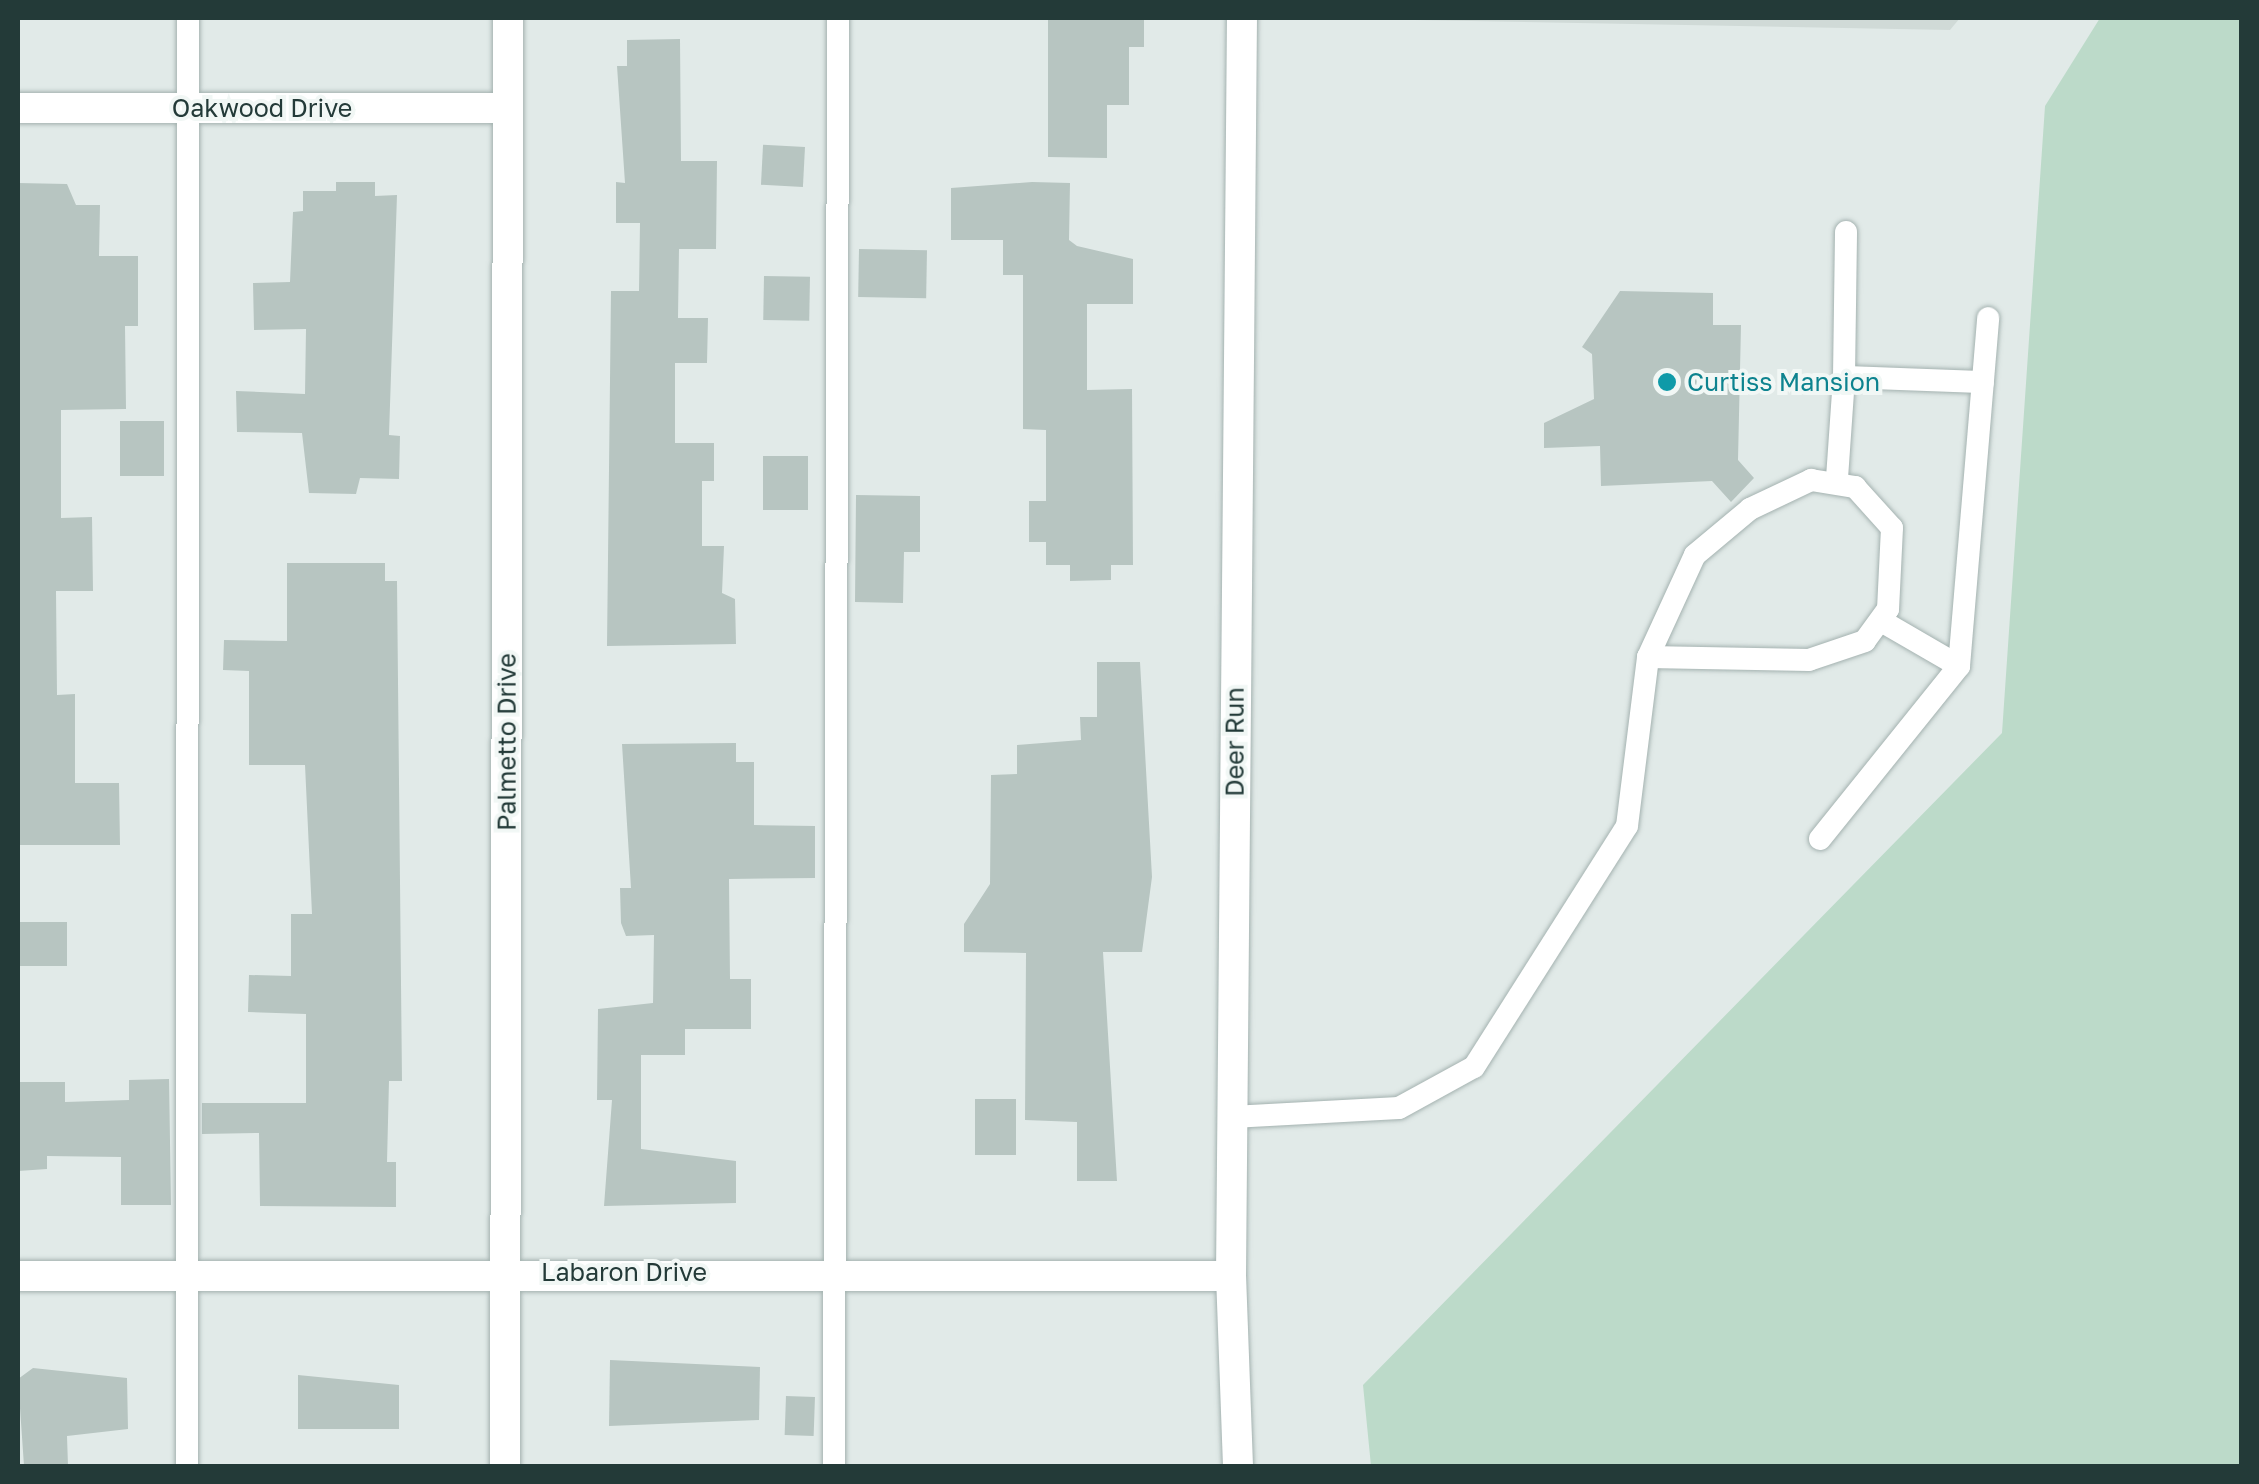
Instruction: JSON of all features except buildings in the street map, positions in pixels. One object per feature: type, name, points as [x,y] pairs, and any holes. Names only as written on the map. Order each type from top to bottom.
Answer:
[{"type":"street","name":"Palmetto Drive","points":[[505,1466],[508,18]]},
{"type":"street","name":"Deer Run","points":[[1238,1466],[1231,1276],[1242,18]]},
{"type":"street","name":"Oakwood Drive","points":[[18,108],[508,108]]},
{"type":"street","name":"Labaron Drive","points":[[18,1276],[507,1271],[1231,1276]]},
{"type":"lane","points":[[187,1466],[188,18]]},
{"type":"lane","points":[[834,1466],[838,18]]},
{"type":"lane","points":[[1836,478],[1844,377],[1846,232]]},
{"type":"lane","points":[[1820,839],[1958,666],[1988,318]]},
{"type":"lane","points":[[1844,377],[1983,382]]},
{"type":"lane","points":[[1232,1116],[1399,1108],[1474,1067],[1627,826],[1648,657],[1695,555],[1750,509],[1836,478]]},
{"type":"lane","points":[[1648,657],[1809,660],[1865,641],[1883,622],[1896,569],[1892,528],[1836,478]]},
{"type":"lane","points":[[1883,622],[1958,666]]},
{"type":"shaded area","points":[[1304,18],[1960,18],[1950,30]]},
{"type":"green space","points":[[2100,18],[2241,18],[2241,1466],[1371,1466],[1363,1385],[2002,733],[2045,106]]},
{"type":"place","name":"Curtiss Mansion","points":[[1667,382]]}]
